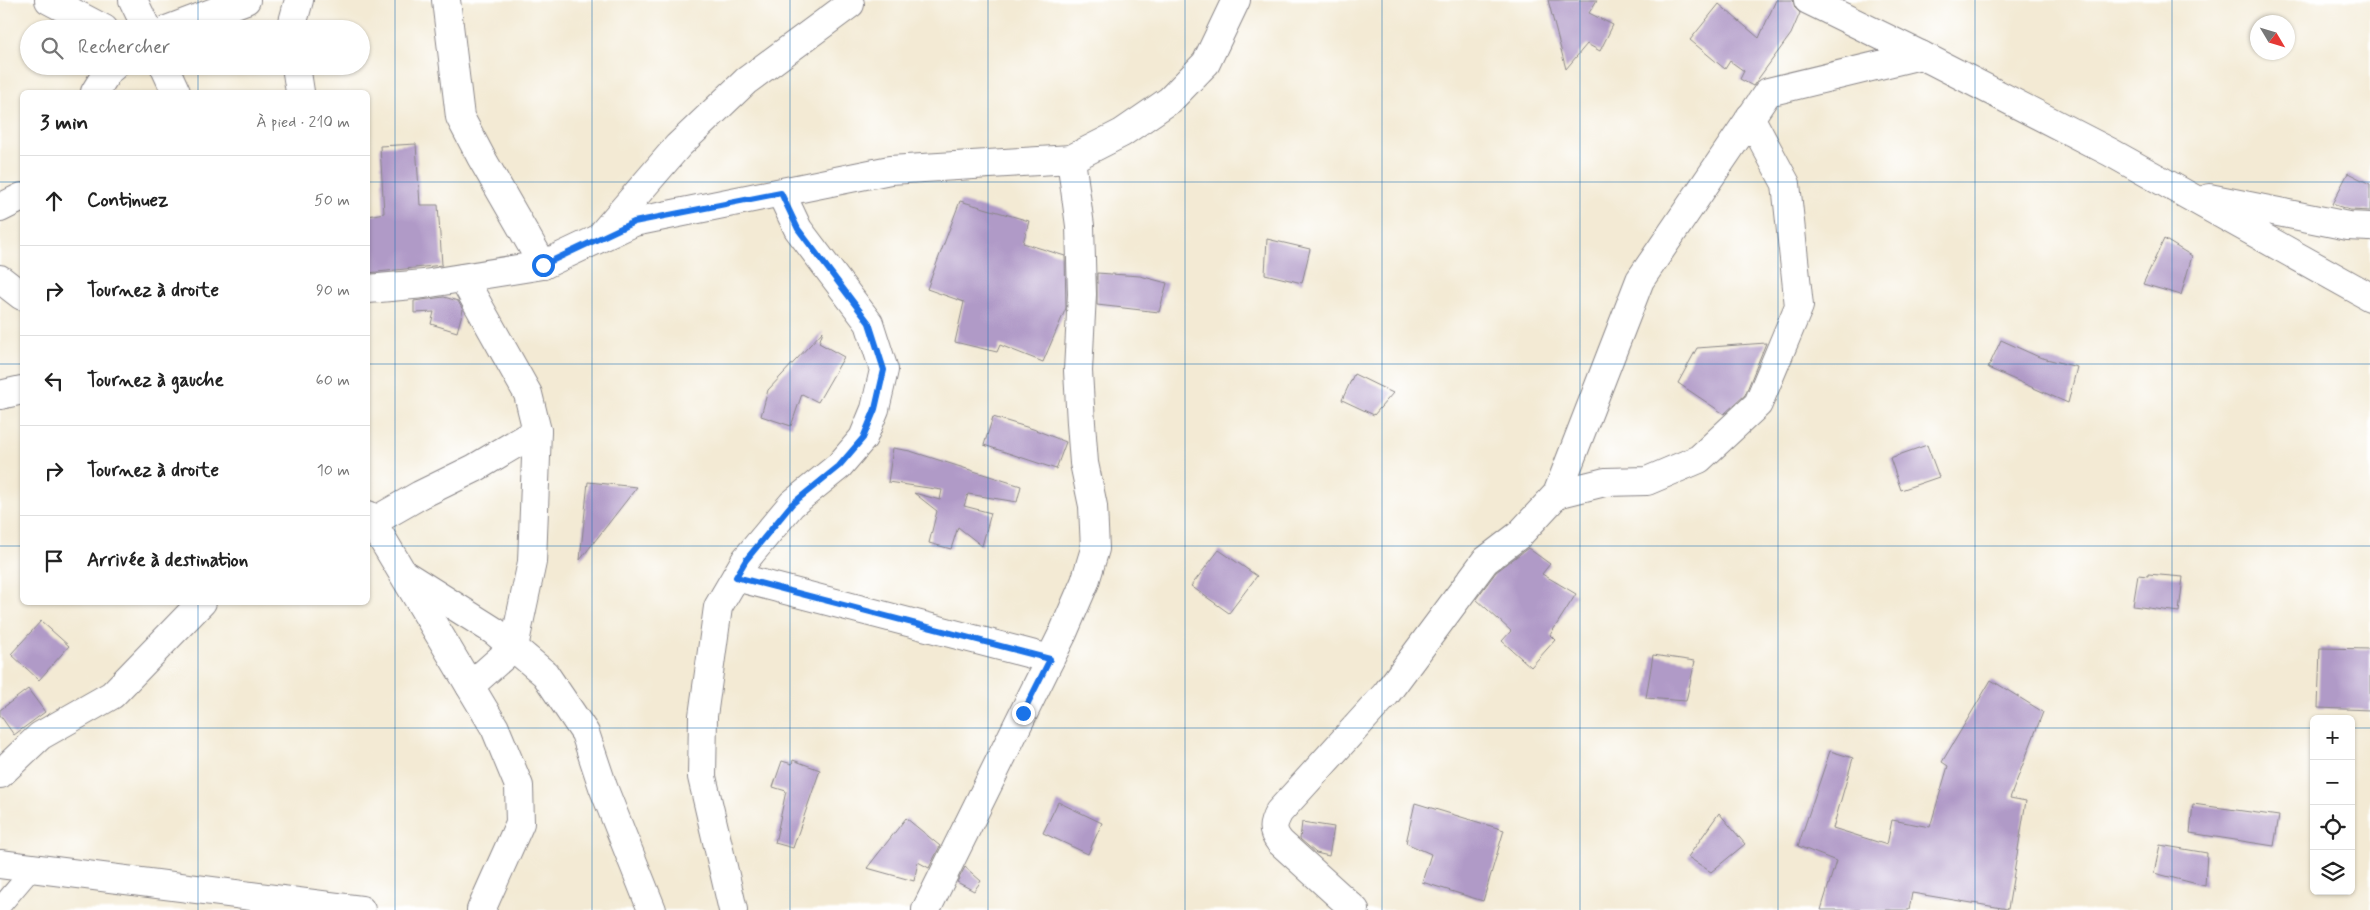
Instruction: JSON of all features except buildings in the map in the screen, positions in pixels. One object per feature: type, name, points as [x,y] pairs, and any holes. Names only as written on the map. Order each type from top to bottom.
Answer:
[{"type":"street","points":[[49,0],[87,20]]},
{"type":"street","points":[[133,0],[143,20]]},
{"type":"street","points":[[193,20],[246,0]]},
{"type":"street","points":[[293,20],[299,0]]},
{"type":"street","points":[[446,0],[460,116],[481,157],[543,265]]},
{"type":"street","points":[[370,289],[463,278],[543,265],[634,222],[890,170],[1071,159],[1122,133],[1170,100],[1206,64],[1236,0]]},
{"type":"street","points":[[1808,0],[1921,55],[2110,152],[2370,297]]},
{"type":"street","points":[[597,240],[678,146],[746,81],[850,4]]},
{"type":"street","points":[[1355,910],[1280,842],[1273,832],[1272,824],[1279,812],[1327,756],[1386,694],[1485,560],[1519,536],[1557,494],[1640,280],[1768,92],[1921,55]]},
{"type":"street","points":[[96,90],[106,75]]},
{"type":"street","points":[[168,75],[175,90]]},
{"type":"street","points":[[297,75],[300,90]]},
{"type":"street","points":[[1557,494],[1606,482],[1647,481],[1699,459],[1758,404],[1800,306],[1786,184],[1750,117]]},
{"type":"street","points":[[926,910],[1050,659],[1085,582],[1095,549],[1093,506],[1084,463],[1080,414],[1078,371],[1082,294],[1080,226],[1071,159]]},
{"type":"street","points":[[733,910],[702,778],[703,716],[718,607],[746,560],[792,504],[839,466],[863,438],[875,409],[884,370],[869,323],[798,229],[781,193]]},
{"type":"street","points":[[2184,193],[2348,226],[2370,227]]},
{"type":"street","points":[[0,208],[20,198]]},
{"type":"street","points":[[463,278],[528,394],[538,431],[532,562],[514,647],[470,686]]},
{"type":"street","points":[[0,279],[20,294]]},
{"type":"street","points":[[0,395],[20,390]]},
{"type":"street","points":[[482,910],[520,823],[519,786],[495,728],[371,526],[538,431]]},
{"type":"street","points":[[401,573],[494,631],[545,674],[585,733],[603,787],[652,910]]},
{"type":"street","points":[[736,577],[1050,659]]},
{"type":"street","points":[[0,774],[40,736],[112,695],[199,605]]},
{"type":"street","points":[[0,864],[361,910]]},
{"type":"lane","points":[[0,907],[34,867]]},
{"type":"route","points":[[543,265],[634,222],[781,193],[798,229],[869,323],[884,370],[875,409],[863,438],[839,466],[792,504],[746,560],[736,577],[1050,659],[1023,713]]}]
